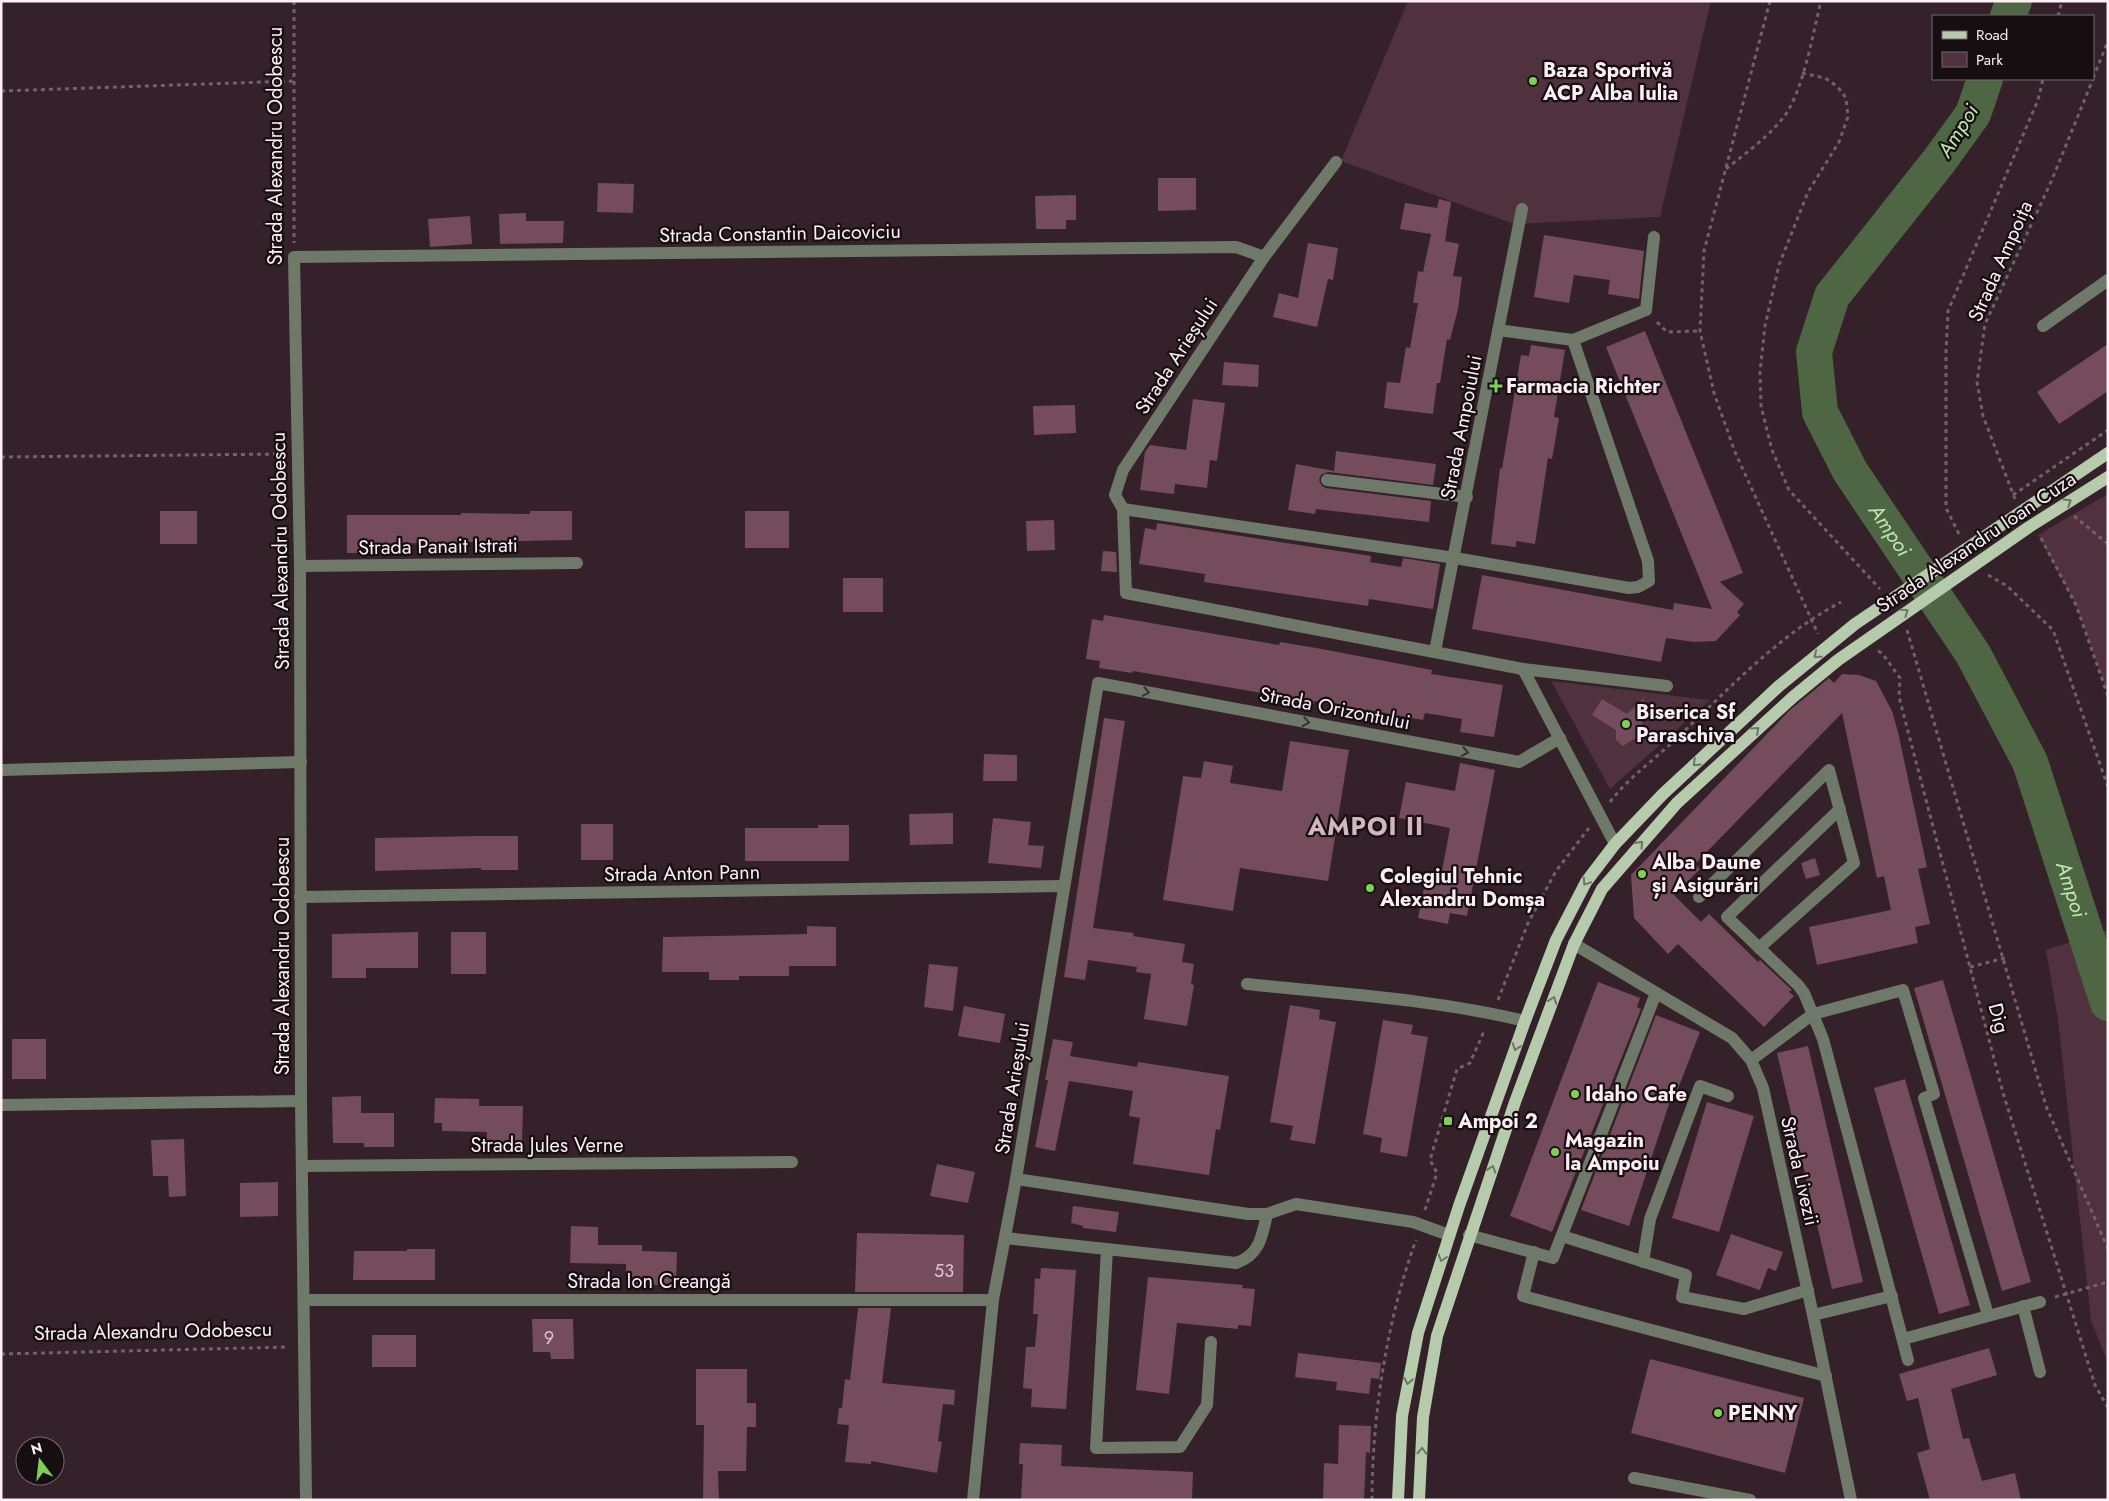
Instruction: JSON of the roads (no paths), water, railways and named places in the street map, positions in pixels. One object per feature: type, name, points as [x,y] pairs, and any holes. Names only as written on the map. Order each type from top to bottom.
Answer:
[{"type":"main road","name":"Strada Alexandru Ioan Cuza","points":[[1398,1500],[1402,1416],[1418,1333],[1449,1235],[1525,1021],[1569,912],[1586,882],[1615,844],[1663,794],[1779,686],[1855,624],[2108,453]]},
{"type":"main road","name":"Strada Alexandru Ioan Cuza","points":[[1419,1500],[1426,1390],[1437,1336],[1469,1235],[1574,944],[1602,889],[1677,803],[1793,697],[2108,477]]},
{"type":"street","name":"Strada Arieșului","points":[[1336,162],[1264,257],[1124,470],[1115,496],[1123,509],[1126,593],[1435,651]]},
{"type":"street","name":"Strada Ampoiului","points":[[1435,651],[1455,558],[1522,209]]},
{"type":"street","points":[[1498,330],[1573,340],[1646,310],[1654,238]]},
{"type":"street","name":"Strada Constantin Daicoviciu","points":[[294,257],[1236,247],[1264,257]]},
{"type":"street","name":"Strada Alexandru Odobescu","points":[[294,257],[300,566],[301,1101],[305,1300],[306,1500]]},
{"type":"street","points":[[2043,326],[2108,280]]},
{"type":"street","points":[[1123,509],[1455,558],[1638,588],[1649,581],[1648,561],[1573,340]]},
{"type":"street","points":[[1327,480],[1467,497]]},
{"type":"street","name":"Strada Panait Istrati","points":[[300,566],[577,563]]},
{"type":"street","points":[[1435,651],[1523,669],[1667,686]]},
{"type":"street","points":[[1523,669],[1615,844]]},
{"type":"street","name":"Strada Arieșului","points":[[973,1500],[993,1300],[1016,1179],[1098,683]]},
{"type":"street","name":"Strada Orizontului","points":[[1098,683],[1519,762],[1560,738]]},
{"type":"street","points":[[1,770],[301,762]]},
{"type":"street","points":[[1699,898],[1830,770],[1854,863],[1759,948]]},
{"type":"street","points":[[1840,809],[1727,917],[1798,985],[1814,1014],[1823,1039],[1908,1360]]},
{"type":"street","name":"Strada Anton Pann","points":[[300,897],[1064,886]]},
{"type":"street","name":"Strada Livezii","points":[[1574,944],[1732,1038],[1752,1060],[1762,1088],[1808,1290],[1851,1500]]},
{"type":"street","points":[[1247,984],[1446,1005],[1525,1021]]},
{"type":"street","points":[[1752,1060],[1814,1014],[1903,990],[1934,1094],[1924,1098],[1988,1315]]},
{"type":"street","points":[[1469,1235],[1553,1258],[1656,993]]},
{"type":"street","points":[[1643,1262],[1650,1219],[1700,1086],[1728,1096]]},
{"type":"street","name":"Strada Alexandru Odobescu","points":[[1,1105],[301,1101]]},
{"type":"street","name":"Strada Jules Verne","points":[[303,1166],[792,1162]]},
{"type":"street","points":[[1016,1179],[1240,1213],[1267,1214],[1296,1204],[1421,1225],[1449,1235]]},
{"type":"street","points":[[1005,1238],[1236,1263],[1248,1258],[1255,1252],[1259,1245],[1267,1214]]},
{"type":"street","points":[[1562,1236],[1686,1275],[1682,1297],[1744,1309],[1808,1290]]},
{"type":"street","points":[[1107,1250],[1096,1448],[1180,1447],[1207,1405],[1211,1342]]},
{"type":"street","points":[[1534,1252],[1523,1296],[1826,1376]]},
{"type":"street","points":[[1813,1315],[1892,1296]]},
{"type":"street","name":"Strada Ion Creangă","points":[[305,1300],[993,1300]]},
{"type":"street","points":[[1903,1339],[2040,1302]]},
{"type":"street","points":[[2023,1306],[2040,1372]]},
{"type":"street","points":[[1634,1478],[1750,1500]]},
{"type":"waterway","name":"Ampoi","points":[[2008,15],[2014,1]]},
{"type":"waterway","name":"Ampoi","points":[[1985,80],[1973,114],[1939,161],[1832,296],[1814,352],[1820,412],[1850,471],[1973,654],[2030,762],[2108,1003]]},
{"type":"place","name":"Baza Sportivă ACP Alba Iulia","points":[[1533,81]]},
{"type":"place","name":"Farmacia Richter","points":[[1496,386]]},
{"type":"place","name":"Biserica Sf Paraschiva","points":[[1626,724]]},
{"type":"place","name":"Alba Daune și Asigurări","points":[[1642,874]]},
{"type":"place","name":"Colegiul Tehnic Alexandru Domșa","points":[[1370,888]]},
{"type":"place","name":"Idaho Cafe","points":[[1575,1094]]},
{"type":"place","name":"Ampoi 2","points":[[1448,1121]]},
{"type":"place","name":"Magazin la Ampoiu","points":[[1555,1152]]},
{"type":"place","name":"PENNY","points":[[1718,1413]]},
{"type":"district","name":"AMPOI II","points":[[1366,826]]}]
